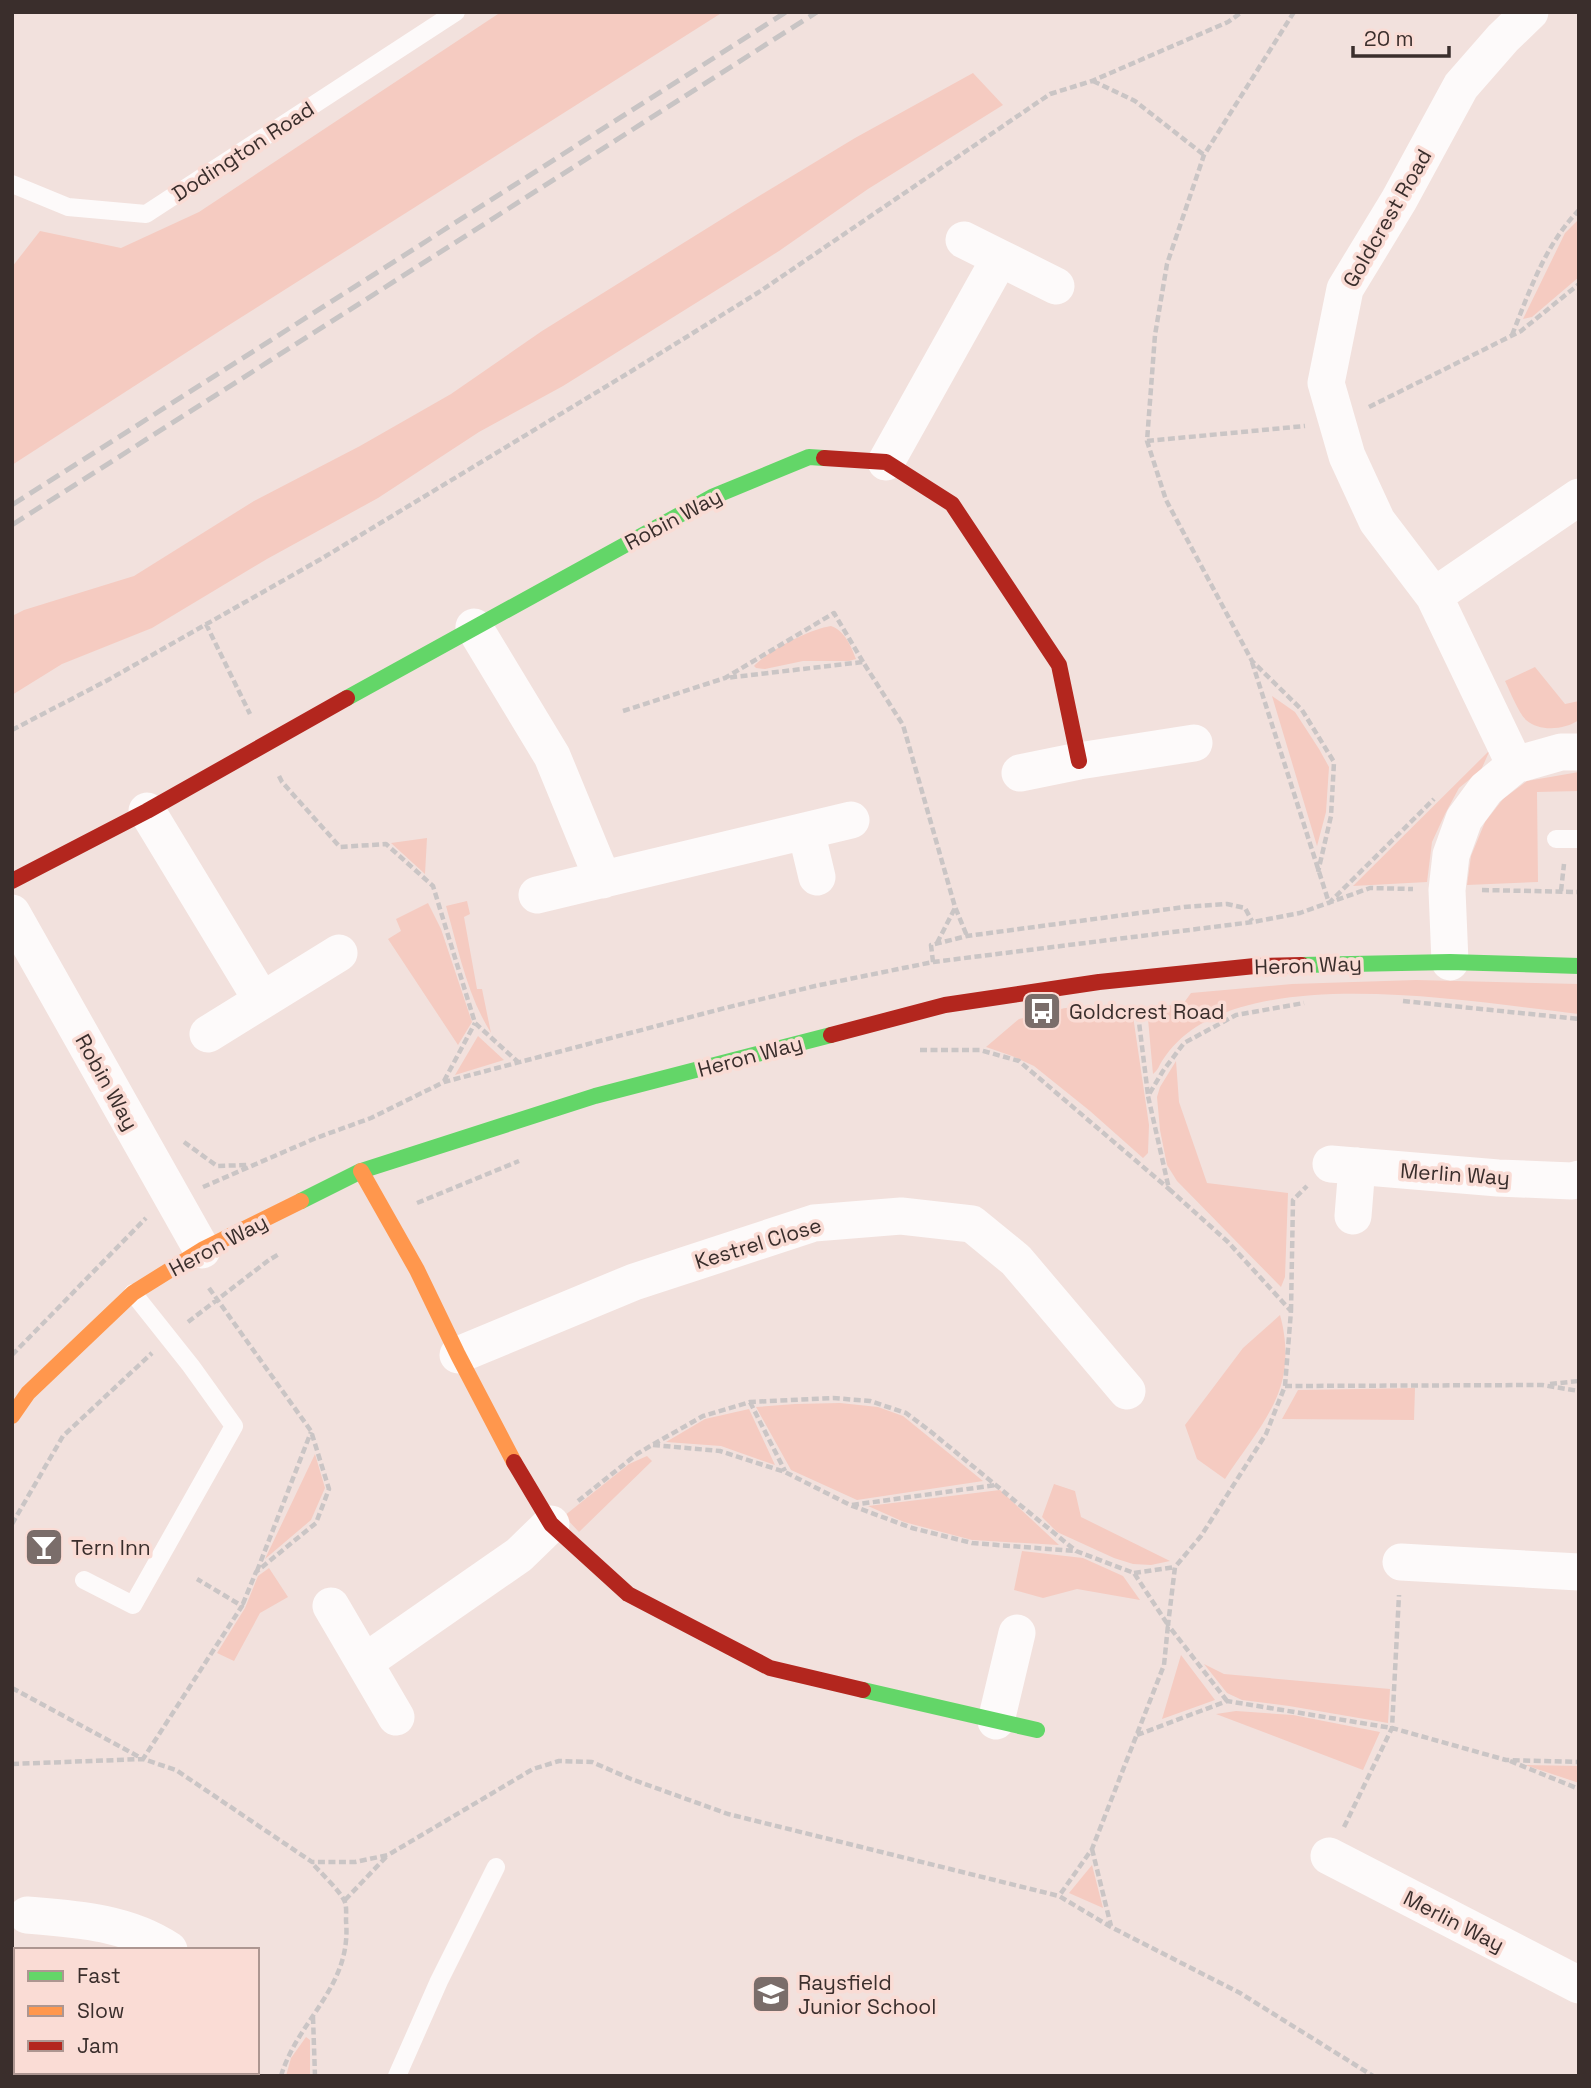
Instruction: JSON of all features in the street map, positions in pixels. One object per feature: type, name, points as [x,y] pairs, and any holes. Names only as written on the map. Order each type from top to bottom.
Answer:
[{"type":"street","name":"Goldcrest Road","points":[[1515,765],[1434,596],[1377,521],[1347,456],[1326,383],[1345,289],[1399,200],[1461,86],[1530,12]]},
{"type":"street","points":[[964,240],[1056,286]]},
{"type":"street","points":[[886,462],[1000,258]]},
{"type":"street","name":"Robin Way","points":[[12,881],[148,811],[474,627],[724,492],[809,457],[886,462],[952,504],[1059,665],[1079,761]]},
{"type":"street","points":[[1434,596],[1579,497]]},
{"type":"street","points":[[474,627],[552,756],[603,880]]},
{"type":"street","points":[[1020,773],[1194,743]]},
{"type":"street","points":[[1450,962],[1447,890],[1451,855],[1464,819],[1486,789],[1515,765],[1561,752],[1579,752]]},
{"type":"street","points":[[148,811],[261,999]]},
{"type":"street","points":[[537,895],[852,820]]},
{"type":"street","points":[[806,831],[817,877]]},
{"type":"street","name":"Robin Way","points":[[12,914],[173,1200],[195,1255]]},
{"type":"street","points":[[208,1034],[338,953]]},
{"type":"street","name":"Heron Way","points":[[12,1416],[28,1393],[134,1293],[195,1255],[361,1171],[595,1096],[945,1005],[1099,982],[1255,966],[1450,962],[1579,965]]},
{"type":"street","name":"Merlin Way","points":[[1353,1216],[1344,1165],[1498,1178],[1579,1179]]},
{"type":"street","points":[[361,1171],[417,1270],[512,1459],[551,1524],[628,1594],[770,1668],[1038,1730]]},
{"type":"street","name":"Kestrel Close","points":[[458,1355],[634,1282],[814,1223],[901,1216],[972,1224],[1016,1260],[1127,1391]]},
{"type":"street","points":[[365,1662],[519,1555],[551,1524]]},
{"type":"street","points":[[1401,1562],[1579,1572]]},
{"type":"street","points":[[331,1606],[396,1717]]},
{"type":"street","points":[[996,1721],[1017,1633]]},
{"type":"street","name":"Merlin Way","points":[[1329,1856],[1579,1985]]},
{"type":"street","points":[[27,1915],[96,1921],[163,1948]]},
{"type":"lane","name":"Dodington Road","points":[[12,184],[68,207],[146,214],[456,12]]},
{"type":"lane","points":[[1556,839],[1579,839]]},
{"type":"lane","points":[[84,1580],[134,1605],[234,1426],[134,1293]]},
{"type":"lane","points":[[397,2076],[439,1981],[496,1867]]},
{"type":"path","points":[[12,730],[108,680],[321,559],[463,474],[759,292],[1049,94],[1092,80],[1227,22],[1242,12]]},
{"type":"path","points":[[1294,12],[1205,155],[1167,264],[1155,335],[1147,441],[1166,500],[1252,661],[1329,903]]},
{"type":"path","points":[[1092,80],[1135,101],[1205,155]]},
{"type":"path","points":[[1512,335],[1553,241],[1579,210]]},
{"type":"path","points":[[1147,441],[1338,423],[1521,331],[1579,284]]},
{"type":"path","points":[[724,678],[834,613],[903,725],[955,907],[967,936]]},
{"type":"path","points":[[206,624],[266,746]]},
{"type":"path","points":[[1252,661],[1302,710],[1334,762],[1331,816],[1318,872]]},
{"type":"path","points":[[623,711],[724,678],[863,662]]},
{"type":"path","points":[[282,782],[340,847],[386,844],[433,886],[475,1023],[518,1062]]},
{"type":"path","points":[[12,1355],[146,1218],[173,1200],[316,1138],[371,1118],[444,1082],[815,986],[933,962],[1253,922],[1245,908],[1227,904],[1184,907],[967,936],[931,945],[933,962]]},
{"type":"path","points":[[937,943],[955,907]]},
{"type":"path","points":[[1399,1000],[1579,1019]]},
{"type":"path","points":[[1148,1096],[1163,1070],[1184,1043],[1236,1015],[1311,1002]]},
{"type":"path","points":[[1138,1007],[1148,1096],[1169,1189]]},
{"type":"path","points":[[444,1082],[475,1023]]},
{"type":"path","points":[[911,1052],[980,1050],[1019,1061],[1228,1242],[1291,1311]]},
{"type":"path","points":[[382,1209],[410,1206],[520,1160]]},
{"type":"path","points":[[1059,1896],[1092,1849],[1164,1665],[1175,1567],[1201,1536],[1266,1434],[1285,1386],[1291,1311],[1293,1200]]},
{"type":"path","points":[[12,1524],[63,1436],[168,1337],[280,1254]]},
{"type":"path","points":[[195,1255],[217,1299],[312,1431],[329,1489],[316,1523],[256,1572]]},
{"type":"path","points":[[1285,1386],[1542,1385],[1579,1381]]},
{"type":"path","points":[[1542,1385],[1579,1391]]},
{"type":"path","points":[[551,1524],[637,1454],[703,1416],[750,1402],[833,1398],[870,1401],[906,1413],[997,1484],[1076,1551]]},
{"type":"path","points":[[750,1402],[785,1472]]},
{"type":"path","points":[[143,1759],[242,1606],[312,1431]]},
{"type":"path","points":[[652,1445],[720,1451],[785,1472],[850,1505],[912,1528],[972,1543],[1076,1551],[1134,1573],[1175,1567]]},
{"type":"path","points":[[850,1505],[997,1484]]},
{"type":"path","points":[[1329,1856],[1392,1728],[1401,1562]]},
{"type":"path","points":[[1134,1573],[1168,1625],[1227,1701]]},
{"type":"path","points":[[197,1579],[242,1606]]},
{"type":"path","points":[[12,1688],[143,1759],[176,1770],[312,1862],[345,1900],[345,1952],[336,1980],[286,2057],[281,2076]]},
{"type":"path","points":[[1137,1735],[1227,1701],[1392,1728],[1506,1760],[1579,1789]]},
{"type":"path","points":[[12,1764],[143,1759]]},
{"type":"path","points":[[1506,1760],[1579,1762]]},
{"type":"path","points":[[345,1900],[388,1855],[533,1769],[559,1761],[592,1762],[728,1814],[1059,1896],[1111,1927],[1240,1993],[1373,2076]]},
{"type":"path","points":[[1092,1849],[1111,1927]]},
{"type":"path","points":[[312,1862],[355,1862],[388,1855]]},
{"type":"path","points":[[313,2016],[315,2076]]},
{"type":"shaded area","points":[[501,12],[723,12],[12,465],[12,267],[40,231],[121,248],[199,212]]},
{"type":"shaded area","points":[[973,73],[1003,105],[868,189],[779,251],[563,386],[479,432],[378,498],[267,559],[152,628],[62,664],[12,695],[12,616],[134,576],[254,501],[360,446],[451,394],[542,331],[746,204],[855,138]]},
{"type":"shaded area","points":[[1579,219],[1579,277],[1532,317],[1523,319],[1565,233]]},
{"type":"shaded area","points":[[831,626],[844,635],[856,659],[803,661],[765,669],[754,666],[769,653],[790,641]]},
{"type":"shaded area","points":[[1535,667],[1565,704],[1579,701],[1579,720],[1559,728],[1545,728],[1526,720],[1505,681]]},
{"type":"shaded area","points":[[1272,696],[1295,712],[1329,767],[1326,812],[1317,846]]},
{"type":"shaded area","points":[[1490,750],[1481,770],[1459,788],[1445,814],[1432,842],[1427,882],[1353,886]]},
{"type":"shaded area","points":[[1579,772],[1579,791],[1537,792],[1538,882],[1467,885],[1471,856],[1485,822],[1503,799],[1527,781]]},
{"type":"shaded area","points":[[427,838],[425,874],[391,843]]},
{"type":"shaded area","points":[[467,901],[470,914],[464,917],[477,989],[482,989],[491,1033],[469,987],[446,906]]},
{"type":"shaded area","points":[[428,903],[441,929],[472,1022],[458,1045],[388,939],[401,931],[396,919]]},
{"type":"shaded area","points":[[1416,980],[1579,984],[1579,1014],[1382,994],[1329,994],[1279,999],[1234,1009],[1196,1027],[1173,1046],[1153,1074],[1147,1008],[1183,1004],[1191,993],[1292,984]]},
{"type":"shaded area","points":[[1095,1007],[1101,1011],[1132,1009],[1149,1125],[1148,1153],[1143,1158],[1034,1066],[986,1047],[1019,1019],[1065,1008]]},
{"type":"shaded area","points":[[478,1036],[504,1060],[455,1075]]},
{"type":"shaded area","points":[[1176,1061],[1179,1102],[1207,1183],[1288,1193],[1285,1277],[1281,1287],[1177,1181],[1167,1165],[1157,1097]]},
{"type":"shaded area","points":[[1280,1315],[1284,1332],[1285,1368],[1277,1398],[1225,1479],[1197,1459],[1185,1425],[1243,1348]]},
{"type":"shaded area","points":[[1415,1388],[1414,1420],[1282,1419],[1298,1390]]},
{"type":"shaded area","points":[[840,1403],[878,1407],[903,1416],[983,1481],[857,1500],[791,1470],[756,1407]]},
{"type":"shaded area","points":[[749,1409],[775,1465],[721,1446],[666,1442],[705,1419]]},
{"type":"shaded area","points":[[315,1454],[325,1488],[311,1520],[265,1559]]},
{"type":"shaded area","points":[[647,1456],[652,1461],[579,1532],[564,1516],[629,1464]]},
{"type":"shaded area","points":[[1054,1484],[1075,1491],[1081,1517],[1170,1561],[1151,1565],[1133,1564],[1057,1532],[1042,1517]]},
{"type":"shaded area","points":[[1000,1490],[1059,1545],[972,1540],[904,1522],[868,1506]]},
{"type":"shaded area","points":[[1022,1551],[1083,1558],[1123,1576],[1140,1600],[1077,1589],[1043,1598],[1014,1590]]},
{"type":"shaded area","points":[[269,1568],[288,1597],[260,1613],[234,1661],[217,1653],[245,1608],[258,1576]]},
{"type":"shaded area","points":[[1181,1655],[1215,1700],[1162,1719]]},
{"type":"shaded area","points":[[1204,1664],[1224,1674],[1390,1689],[1388,1723],[1242,1700],[1227,1693]]},
{"type":"shaded area","points":[[1236,1711],[1293,1715],[1380,1732],[1363,1770],[1216,1714]]},
{"type":"shaded area","points":[[1525,1765],[1579,1766],[1579,1783]]},
{"type":"shaded area","points":[[1092,1865],[1103,1908],[1069,1893]]},
{"type":"shaded area","points":[[306,2037],[310,2040],[310,2076],[286,2076],[291,2058]]},
{"type":"railway","points":[[12,505],[786,12]]},
{"type":"railway","points":[[12,525],[817,12]]},
{"type":"traffic: fast","points":[[347,698],[712,497],[809,457],[824,458]]},
{"type":"traffic: fast","points":[[1302,965],[1450,962],[1579,966]]},
{"type":"traffic: fast","points":[[301,1201],[361,1171],[595,1096],[831,1035]]},
{"type":"traffic: fast","points":[[863,1690],[1037,1730]]},
{"type":"traffic: slow","points":[[361,1171],[417,1270],[514,1462]]},
{"type":"traffic: slow","points":[[12,1416],[28,1393],[133,1293],[202,1250],[301,1201]]},
{"type":"traffic: jam","points":[[824,458],[886,462],[952,504],[1059,665],[1079,761]]},
{"type":"traffic: jam","points":[[12,881],[147,811],[347,698]]},
{"type":"traffic: jam","points":[[831,1035],[945,1005],[1099,982],[1255,966],[1302,965]]},
{"type":"traffic: jam","points":[[514,1462],[551,1524],[628,1594],[770,1668],[863,1690]]},
{"type":"place","name":"Goldcrest Road","points":[[1042,1011]]},
{"type":"place","name":"Tern Inn","points":[[44,1547]]},
{"type":"place","name":"Raysfield Junior School","points":[[771,1994]]}]
